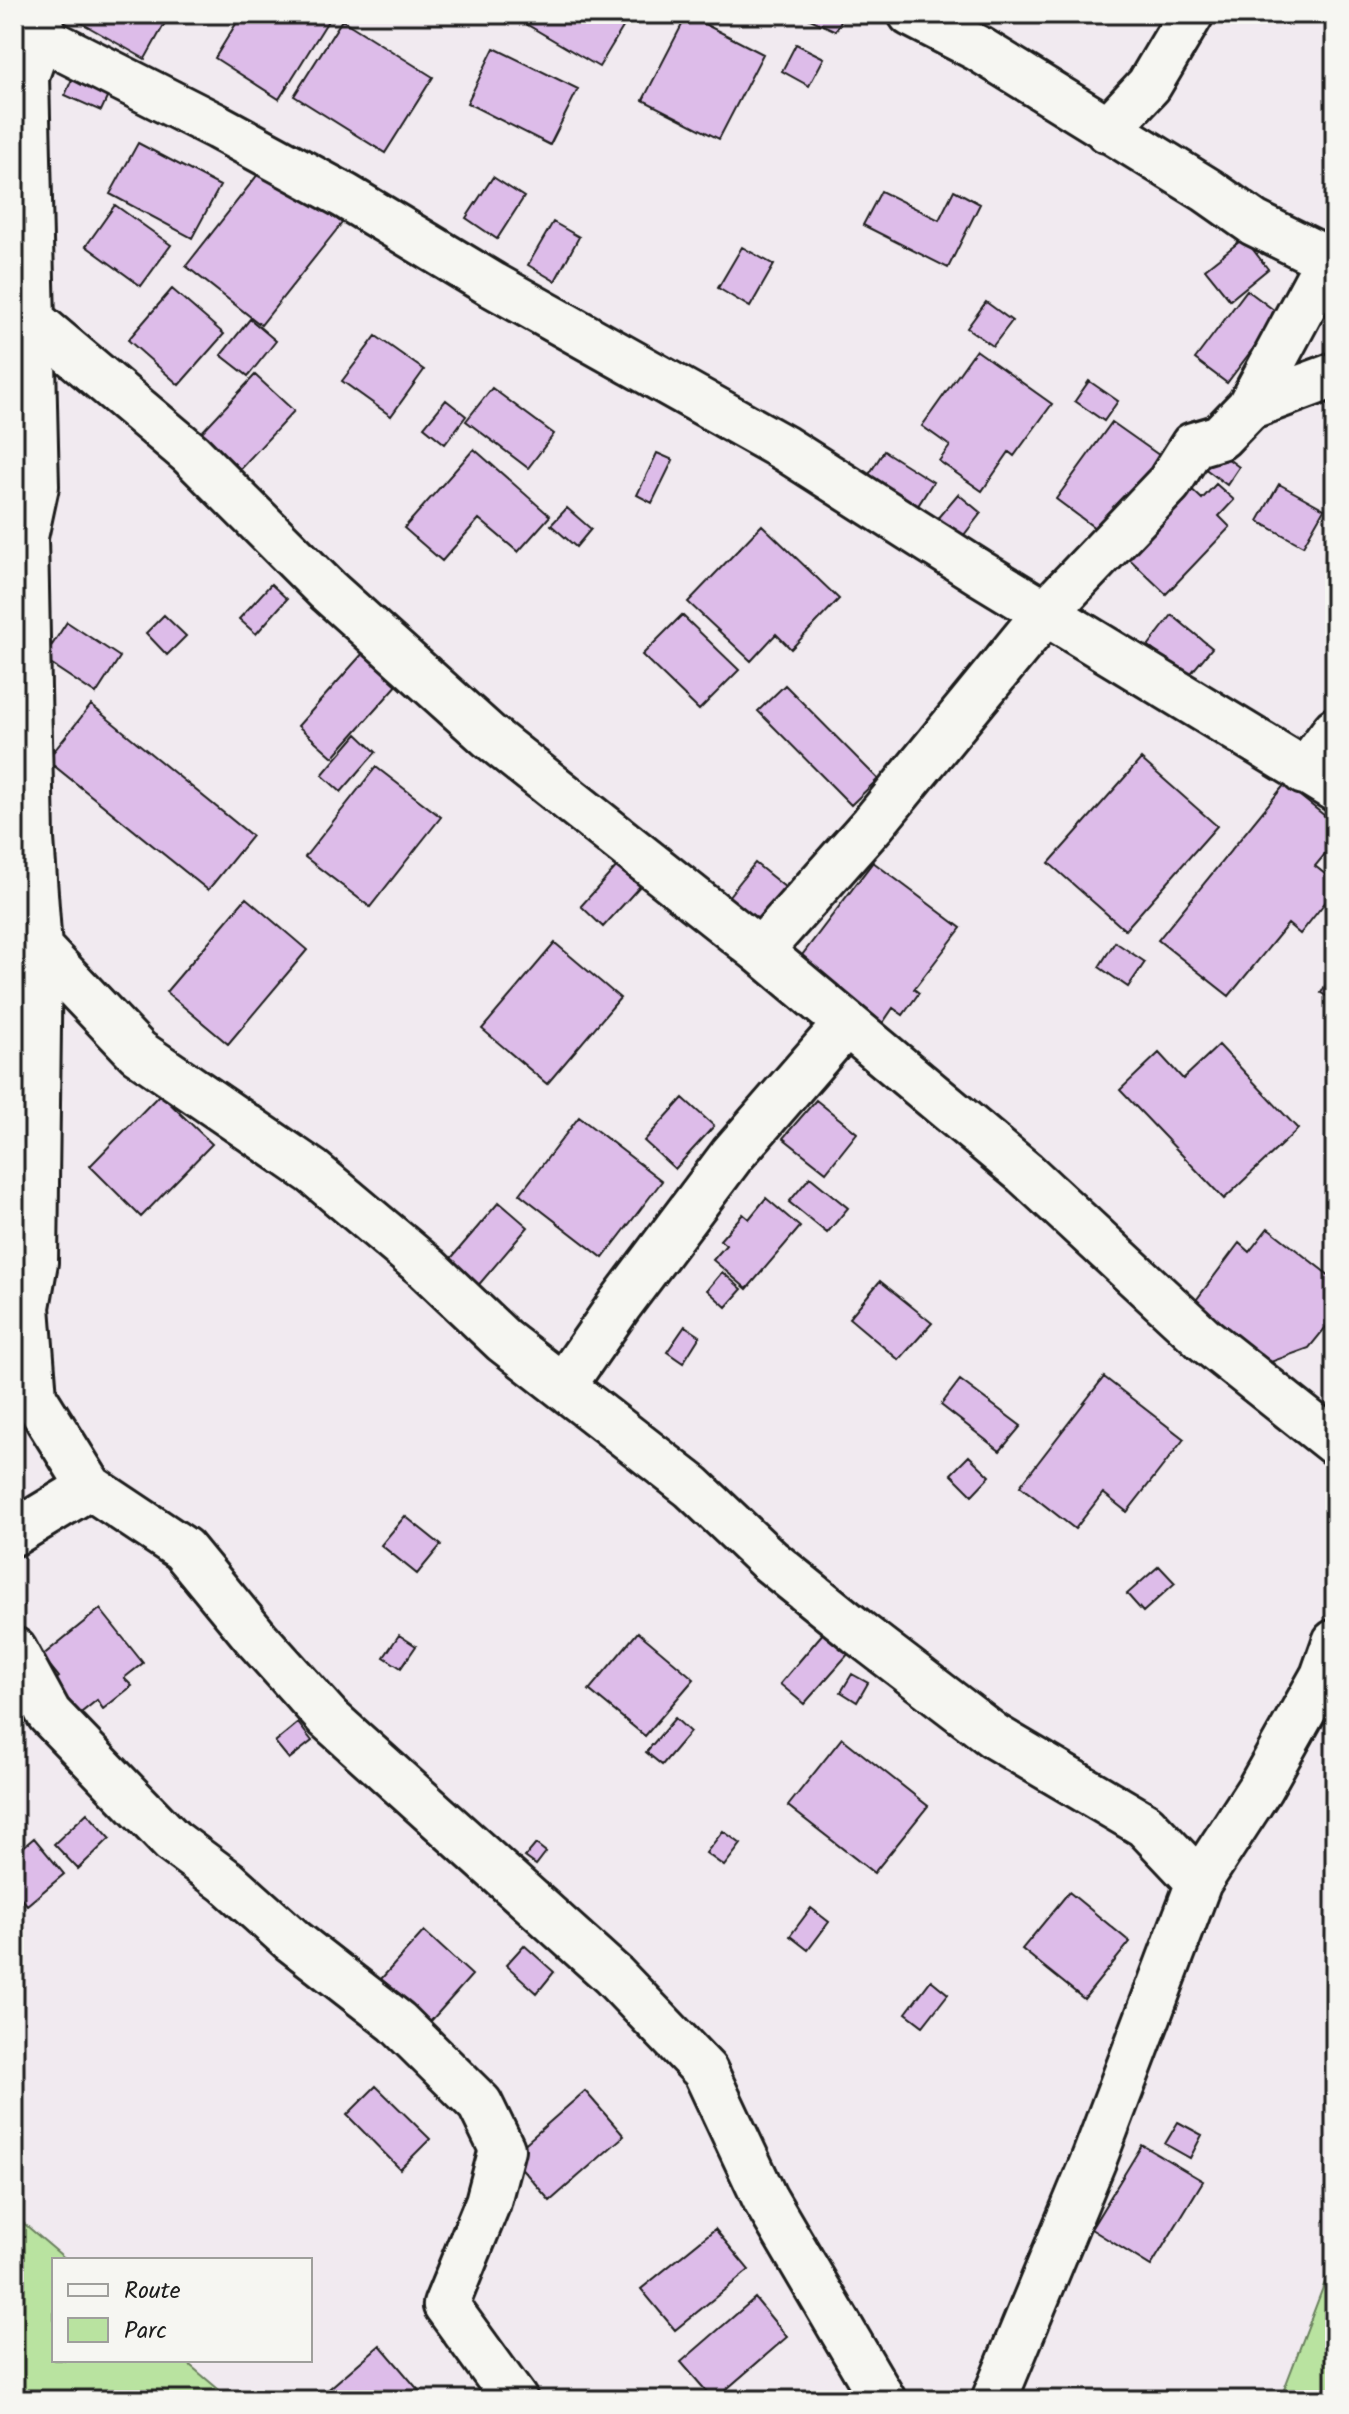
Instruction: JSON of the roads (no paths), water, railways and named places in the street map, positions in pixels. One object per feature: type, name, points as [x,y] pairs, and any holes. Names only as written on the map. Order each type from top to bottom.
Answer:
[{"type":"street","points":[[760,951],[873,824],[1046,612],[1169,483],[1193,445],[1220,437],[1249,407],[1332,262],[1254,223],[1207,190],[979,49],[911,14]]},
{"type":"street","points":[[1107,130],[1149,85],[1191,14]]},
{"type":"street","points":[[883,2400],[765,2199],[705,2071],[613,1975],[328,1718],[257,1639],[183,1549],[90,1487],[24,1387],[27,1307],[35,1262],[39,948],[22,839],[19,537],[36,486],[30,50],[218,127],[345,196],[493,285],[784,448],[1319,780],[1335,730]]},
{"type":"street","points":[[32,320],[191,454],[327,590],[489,736],[760,951],[1025,1173],[1204,1339],[1335,1443]]},
{"type":"street","points":[[1249,407],[1335,375]]},
{"type":"street","points":[[39,948],[138,1052],[313,1172],[427,1268],[504,1341],[692,1487],[769,1560],[947,1702],[994,1736],[1145,1825],[1199,1882]]},
{"type":"street","points":[[563,1386],[620,1304],[732,1155],[845,1025]]},
{"type":"street","points":[[14,1533],[90,1487]]},
{"type":"street","points":[[994,2400],[1094,2159],[1199,1882],[1260,1788],[1323,1676],[1335,1642]]},
{"type":"street","points":[[14,1650],[49,1714],[172,1841],[227,1882],[293,1941],[397,2022],[480,2104],[502,2149],[488,2202],[446,2305],[515,2400]]}]
